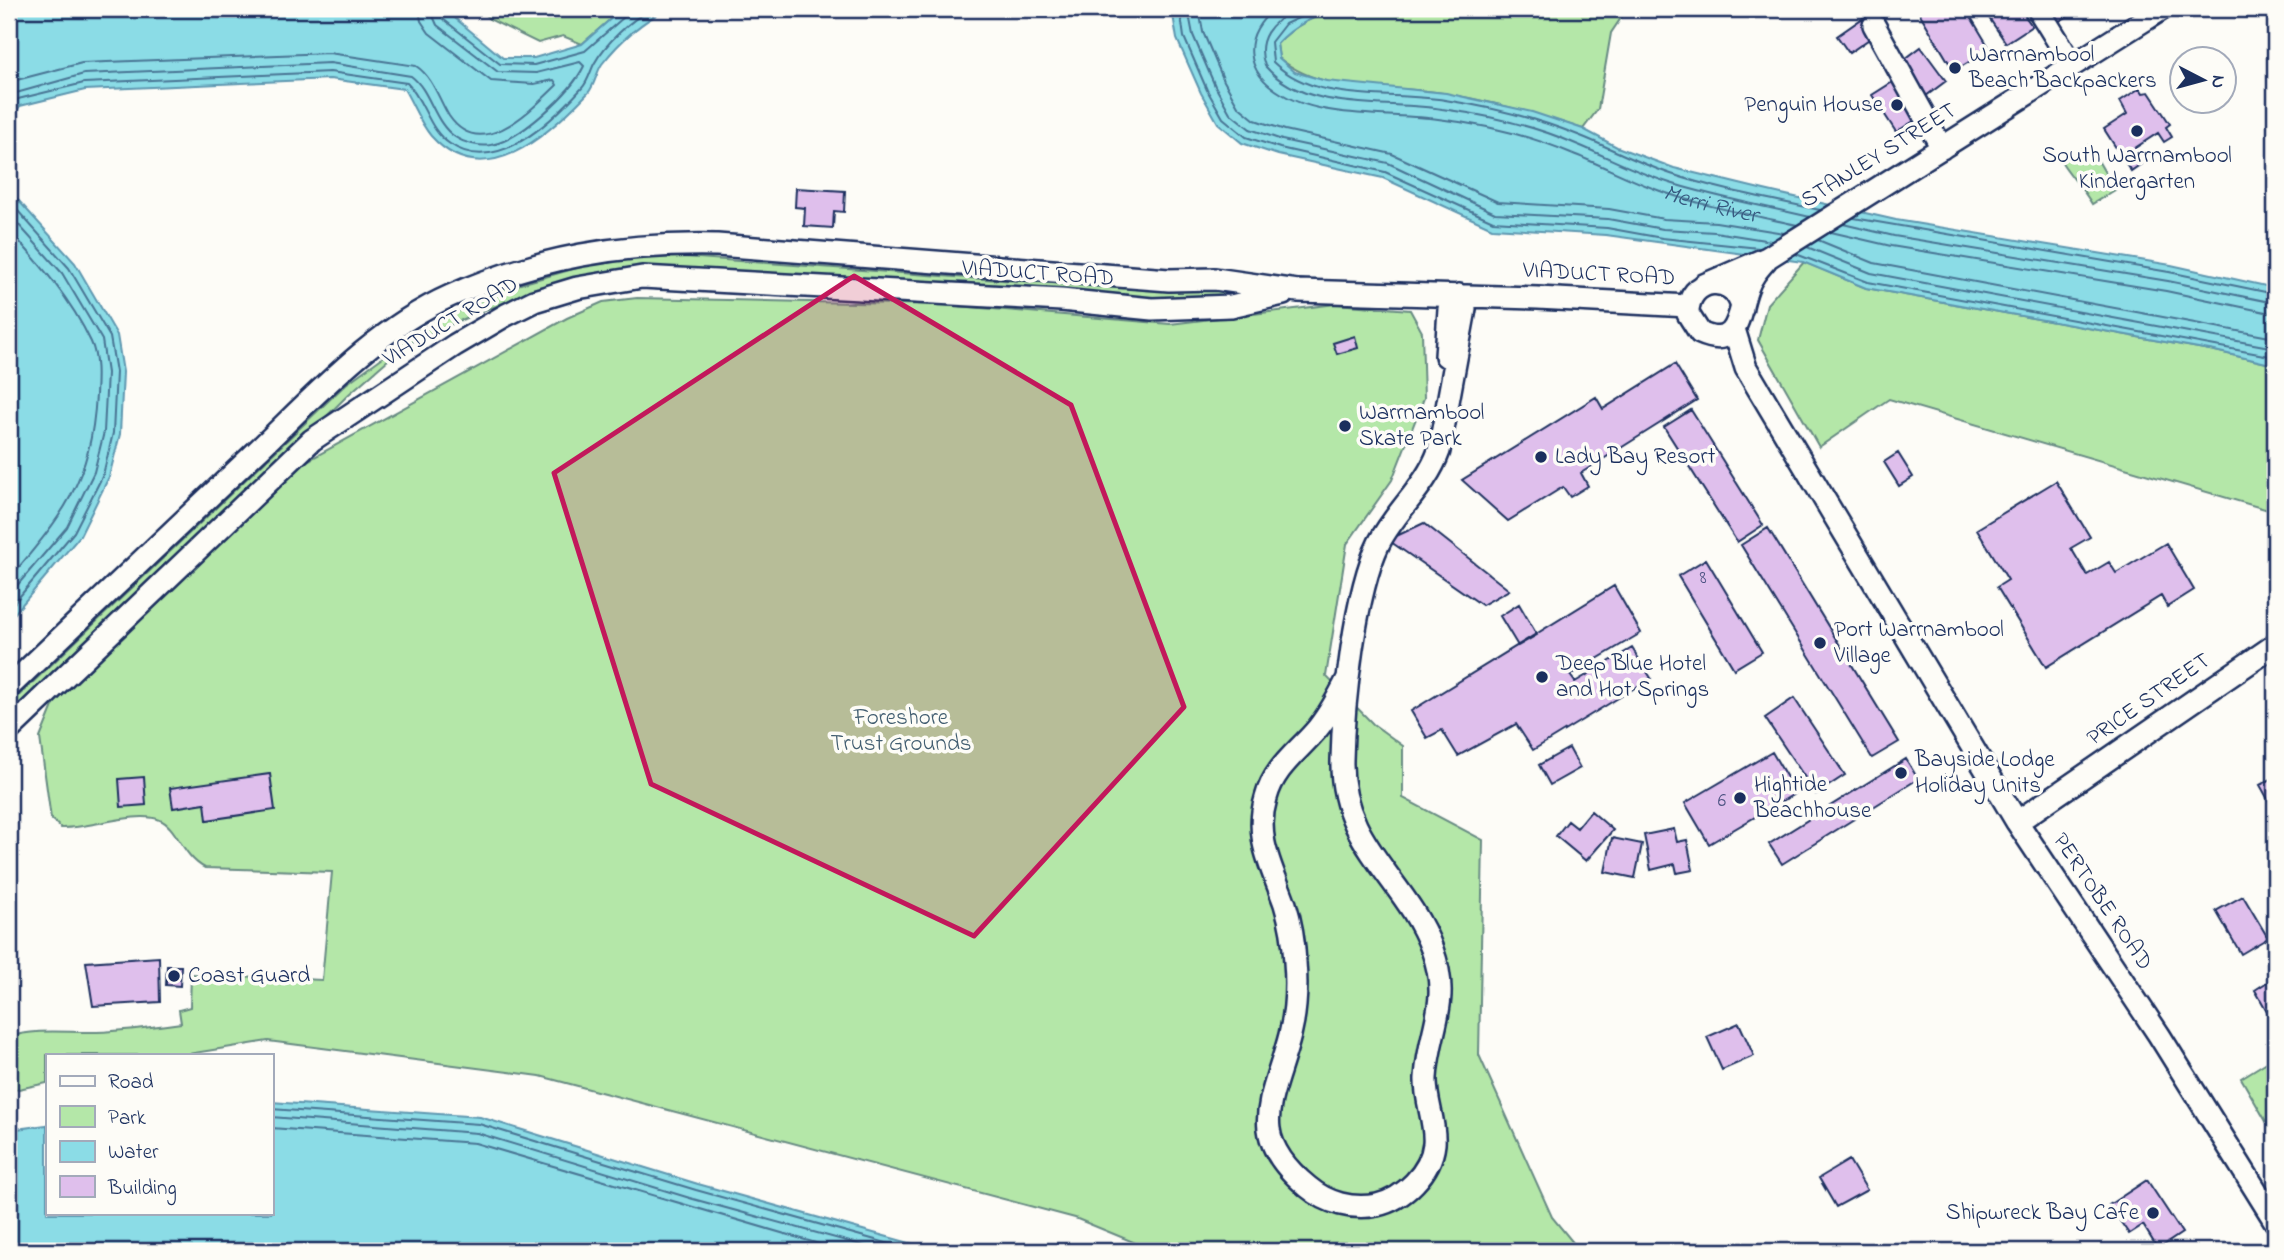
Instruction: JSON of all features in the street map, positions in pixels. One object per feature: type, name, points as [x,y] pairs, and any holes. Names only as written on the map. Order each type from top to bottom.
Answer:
[{"type":"street","points":[[2038,9],[2072,64]]},
{"type":"street","name":"STANLEY STREET","points":[[1704,285],[1767,258],[2162,9]]},
{"type":"street","points":[[1874,25],[1942,148]]},
{"type":"street","name":"VIADUCT ROAD","points":[[9,687],[332,378],[406,320],[450,296],[544,261],[603,249],[669,244],[717,244],[1169,280],[1215,279],[1298,290],[1688,306]]},
{"type":"street","name":"STANLEY STREET","points":[[1742,308],[1750,281],[1767,258]]},
{"type":"street","name":"VIADUCT ROAD","points":[[9,730],[312,440],[455,345],[534,301],[577,288],[642,277],[1061,300],[1152,310],[1231,306],[1298,290]]},
{"type":"street","points":[[1721,283],[1736,292],[1742,308],[1724,333],[1694,328],[1688,306],[1696,290],[1704,285],[1721,283]]},
{"type":"street","points":[[1342,773],[1348,678],[1371,562],[1388,529],[1432,471],[1465,309],[1458,295]]},
{"type":"street","name":"PERTOBE ROAD","points":[[1724,333],[2017,822],[2159,1035],[2275,1221]]},
{"type":"street","name":"PRICE STREET","points":[[2017,822],[2275,645]]},
{"type":"street","points":[[1297,748],[1312,744],[1329,748],[1338,758],[1345,801],[1356,830],[1420,922],[1431,944],[1441,979],[1440,1014],[1426,1077],[1433,1131],[1431,1154],[1418,1179],[1398,1197],[1372,1206],[1347,1205],[1314,1192],[1286,1168],[1269,1127],[1270,1093],[1294,1015],[1296,968],[1289,919],[1264,848],[1262,819],[1272,780],[1297,748],[1329,713],[1348,678]]},
{"type":"highlighted area","points":[[854,276],[1071,405],[1184,707],[974,936],[651,784],[554,473]]},
{"type":"green space","points":[[480,9],[622,9],[582,44],[563,36],[538,43],[489,19]]},
{"type":"green space","points":[[1340,9],[1627,9],[1611,33],[1598,109],[1583,129],[1516,109],[1448,94],[1338,84],[1317,79],[1279,58],[1277,44],[1291,31],[1314,18]]},
{"type":"green space","points":[[2089,145],[2115,190],[2092,204],[2061,161]]},
{"type":"green space","points":[[658,255],[982,279],[1192,290],[1266,289],[1261,299],[1190,302],[583,280],[484,310],[405,345],[349,394],[9,731],[9,705],[346,384],[420,330],[503,289],[594,263]]},
{"type":"green space","points":[[1804,262],[1866,288],[2215,351],[2275,365],[2275,512],[1889,399],[1819,447],[1758,340],[1767,304]]},
{"type":"green space","name":"Foreshore Trust Grounds","points":[[637,298],[945,305],[1170,324],[1336,304],[1410,310],[1422,332],[1424,398],[1392,480],[1347,544],[1326,676],[1373,724],[1403,746],[1403,798],[1483,840],[1479,1055],[1552,1217],[1580,1251],[1155,1251],[1075,1218],[540,1076],[268,1041],[188,1054],[46,1054],[46,1083],[9,1091],[9,1037],[30,1033],[139,1029],[181,1023],[179,1010],[190,1007],[191,974],[322,980],[332,872],[205,868],[197,863],[171,829],[160,820],[126,818],[61,828],[51,819],[40,738],[55,701],[307,461],[567,318],[603,302]]},
{"type":"green space","points":[[2275,1057],[2275,1137],[2241,1078]]},
{"type":"water","points":[[9,9],[444,9],[503,58],[534,58],[582,44],[622,9],[667,9],[640,26],[616,48],[602,64],[588,93],[535,141],[493,159],[472,160],[451,153],[431,136],[404,89],[330,79],[85,90],[20,106],[9,123]]},
{"type":"water","name":"Merri River","points":[[1172,9],[1340,9],[1314,18],[1291,31],[1277,44],[1279,58],[1295,72],[1326,81],[1446,93],[1532,112],[1583,129],[1617,147],[1674,168],[1764,190],[1896,220],[2171,265],[2275,288],[2275,365],[2215,351],[1866,288],[1803,262],[1606,235],[1492,228],[1383,178],[1278,155],[1242,143],[1218,123],[1201,93],[1177,39]]},
{"type":"water","points":[[9,190],[75,263],[117,335],[123,372],[120,434],[109,477],[80,536],[9,620]]},
{"type":"water","points":[[273,1102],[480,1117],[698,1184],[938,1251],[9,1251],[9,1130],[46,1125],[46,1214],[273,1214]]},
{"type":"building","points":[[1917,9],[1966,9],[1990,49],[1954,71]]},
{"type":"building","points":[[1983,9],[2020,9],[2032,26],[2006,43]]},
{"type":"building","points":[[2048,9],[2077,9],[2078,10],[2056,23]]},
{"type":"building","points":[[1863,18],[1875,35],[1849,53],[1837,36]]},
{"type":"building","points":[[1921,47],[1946,81],[1922,99],[1897,65]]},
{"type":"building","name":"Penguin House","points":[[1899,78],[1922,116],[1896,132],[1872,95]]},
{"type":"building","name":"South Warrnambool Kindergarten","points":[[2140,88],[2143,93],[2149,92],[2170,124],[2166,127],[2172,137],[2164,142],[2158,133],[2135,148],[2144,162],[2131,171],[2104,129],[2127,114],[2120,101]]},
{"type":"building","points":[[796,188],[845,191],[844,212],[834,211],[833,228],[804,226],[805,208],[795,207]]},
{"type":"building","points":[[1355,336],[1358,348],[1337,354],[1333,343]]},
{"type":"building","points":[[1675,364],[1697,400],[1581,473],[1588,486],[1570,497],[1563,487],[1508,521],[1462,480],[1596,397],[1603,409]]},
{"type":"building","points":[[1691,410],[1763,525],[1737,542],[1664,427]]},
{"type":"building","points":[[1898,453],[1913,477],[1899,486],[1884,462]]},
{"type":"building","points":[[2056,481],[2090,537],[2071,548],[2087,575],[2109,562],[2116,573],[2166,543],[2194,590],[2167,607],[2161,596],[2046,667],[1997,587],[2008,580],[1977,529]]},
{"type":"building","points":[[1424,523],[1509,590],[1482,605],[1388,540]]},
{"type":"building","name":"Port Warrnambool Village","points":[[1768,528],[1899,742],[1872,758],[1741,545]]},
{"type":"building","points":[[1706,559],[1762,652],[1734,669],[1678,576]]},
{"type":"building","points":[[1614,586],[1641,633],[1570,675],[1575,682],[1632,648],[1651,678],[1533,750],[1516,724],[1458,756],[1442,730],[1427,738],[1411,711]]},
{"type":"building","points":[[1519,604],[1537,635],[1518,646],[1500,616]]},
{"type":"building","points":[[1794,698],[1845,775],[1816,794],[1765,718]]},
{"type":"building","points":[[1569,748],[1580,768],[1550,785],[1539,765]]},
{"type":"building","name":"Hightide Beachhouse","points":[[1772,752],[1796,793],[1709,844],[1685,803]]},
{"type":"building","points":[[1906,759],[1918,779],[1782,864],[1769,844]]},
{"type":"building","points":[[270,774],[275,810],[207,820],[205,803],[173,808],[170,788]]},
{"type":"building","points":[[144,777],[146,805],[121,807],[119,779]]},
{"type":"building","points":[[2275,777],[2275,812],[2260,785]]},
{"type":"building","points":[[1591,811],[1613,830],[1586,861],[1556,836],[1568,821],[1577,828]]},
{"type":"building","points":[[1674,829],[1677,842],[1687,840],[1693,870],[1677,873],[1675,864],[1651,870],[1644,835]]},
{"type":"building","points":[[1612,838],[1642,844],[1635,878],[1605,872]]},
{"type":"building","points":[[2243,896],[2268,938],[2241,954],[2216,911]]},
{"type":"building","points":[[159,957],[160,1002],[93,1006],[86,962]]},
{"type":"building","name":"Coast Guard","points":[[167,966],[181,966],[180,986],[166,985]]},
{"type":"building","points":[[2275,977],[2275,1025],[2255,990]]},
{"type":"building","points":[[1739,1023],[1754,1056],[1722,1070],[1707,1037]]},
{"type":"building","points":[[1849,1160],[1867,1190],[1836,1207],[1819,1178]]},
{"type":"building","points":[[2147,1180],[2182,1233],[2158,1249],[2143,1225],[2129,1234],[2109,1205]]},
{"type":"place","name":"Warrnambool Beach Backpackers","points":[[1955,68]]},
{"type":"place","name":"Penguin House","points":[[1897,105]]},
{"type":"place","name":"South Warrnambool Kindergarten","points":[[2137,131]]},
{"type":"place","name":"Warrnambool Skate Park","points":[[1345,426]]},
{"type":"place","name":"Lady Bay Resort","points":[[1541,457]]},
{"type":"place","name":"Port Warrnambool Village","points":[[1820,643]]},
{"type":"place","name":"Deep Blue Hotel and Hot Springs","points":[[1542,677]]},
{"type":"place","name":"Bayside Lodge Holiday Units","points":[[1901,773]]},
{"type":"place","name":"Hightide Beachhouse","points":[[1740,798]]},
{"type":"place","name":"Coast Guard","points":[[174,976]]},
{"type":"place","name":"Shipwreck Bay Cafe","points":[[2153,1213]]}]
